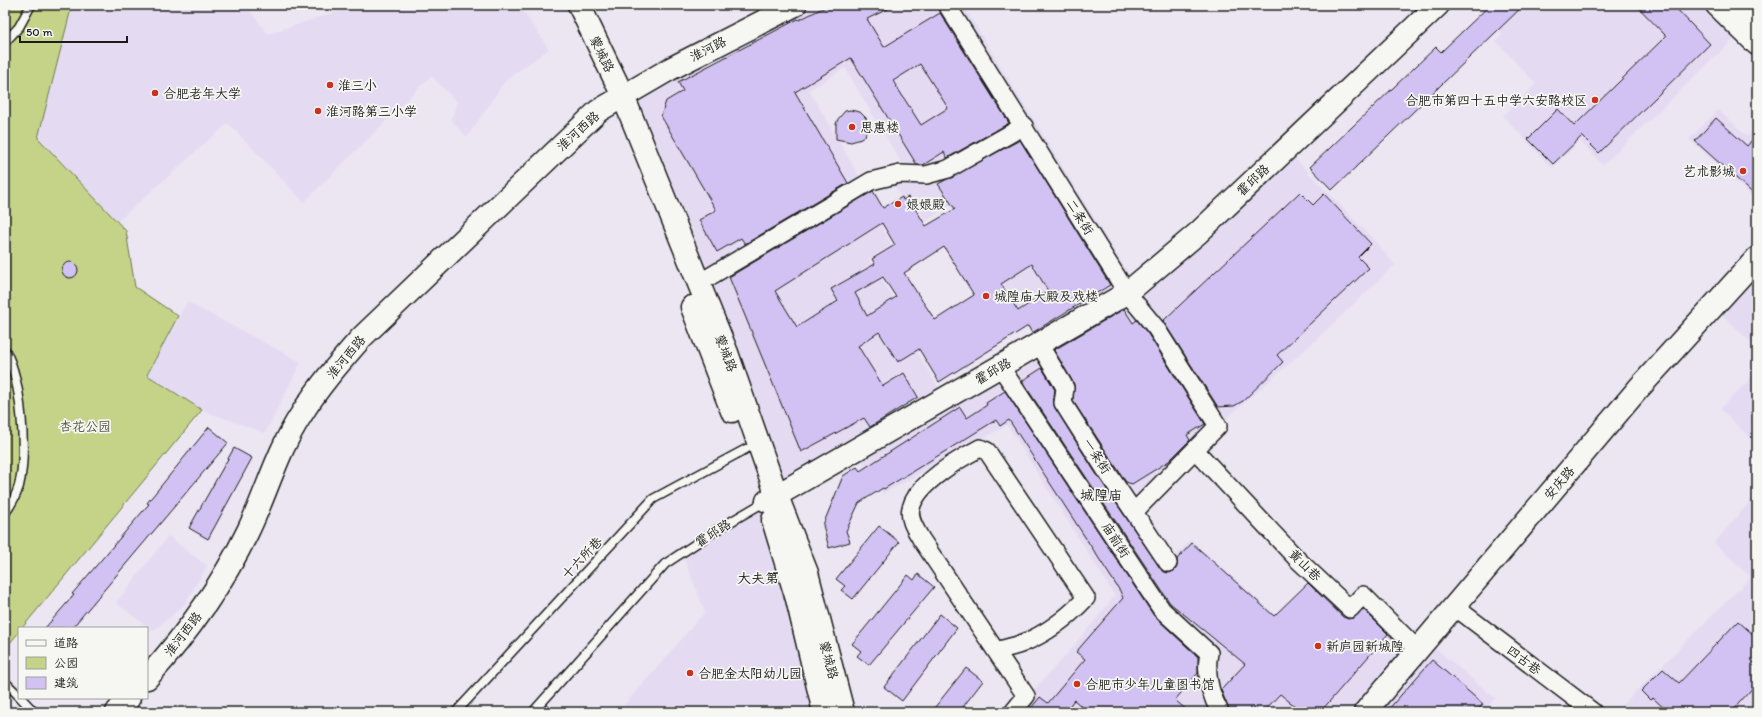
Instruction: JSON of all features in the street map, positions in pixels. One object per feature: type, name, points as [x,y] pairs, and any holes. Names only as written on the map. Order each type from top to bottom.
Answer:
[{"type":"street","name":"蒙城路","points":[[563,5],[583,35],[617,100],[638,163],[746,449],[772,498],[807,573],[843,712]]},
{"type":"street","name":"蒙城路","points":[[579,5],[617,100],[699,283],[727,353],[772,498],[824,712]]},
{"type":"street","name":"淮河路","points":[[617,100],[670,69],[795,5]]},
{"type":"street","name":"二条街","points":[[947,5],[1127,293],[1156,328],[1218,426],[1195,450]]},
{"type":"street","name":"霍邱路","points":[[772,498],[1127,293],[1198,233],[1438,5]]},
{"type":"street","points":[[1717,5],[1757,44]]},
{"type":"street","points":[[1740,5],[1757,21]]},
{"type":"street","name":"淮河西路","points":[[148,677],[190,628],[214,593],[248,531],[281,450],[301,414],[340,362],[361,338],[489,214],[598,111],[617,100]]},
{"type":"street","points":[[699,283],[871,181],[900,174],[926,175],[948,169],[1024,126]]},
{"type":"street","name":"安庆路","points":[[1365,712],[1638,389],[1757,258]]},
{"type":"street","name":"一条街","points":[[1039,344],[1065,388],[1063,403],[1168,563]]},
{"type":"street","name":"庙前街","points":[[1000,366],[1162,610],[1208,653],[1206,668],[1212,699],[1220,712]]},
{"type":"street","points":[[996,651],[1023,643],[1048,630],[1077,608],[1086,598],[987,451],[980,448],[959,460],[920,489],[911,507],[911,519],[921,539],[1026,696],[1013,712]]},
{"type":"street","points":[[1134,512],[1195,450]]},
{"type":"street","name":"黄山巷","points":[[1195,450],[1298,560],[1350,609],[1363,595],[1418,650]]},
{"type":"street","name":"四古巷","points":[[1455,607],[1593,712]]},
{"type":"street","points":[[117,712],[128,699]]},
{"type":"lane","points":[[5,42],[19,27],[31,5]]},
{"type":"lane","points":[[5,350],[16,378],[22,420],[22,471],[19,485],[5,514]]},
{"type":"lane","name":"十六所巷","points":[[456,712],[653,499],[746,449]]},
{"type":"lane","name":"霍邱路","points":[[532,712],[665,564],[715,531],[772,498]]},
{"type":"lane","points":[[5,682],[18,695]]},
{"type":"lane","points":[[22,699],[34,712]]},
{"type":"shaded area","points":[[72,5],[245,5],[268,34],[332,13],[351,9],[348,5],[519,5],[549,49],[506,80],[467,137],[451,120],[457,102],[431,76],[304,202],[228,123],[117,222],[38,138]]},
{"type":"shaded area","points":[[795,5],[963,5],[1136,286],[1286,149],[1376,242],[1395,265],[1307,348],[1218,426],[1134,512],[1168,563],[1191,540],[1275,615],[1313,577],[1350,615],[1365,602],[1418,649],[1426,640],[1495,698],[1484,712],[1013,712],[1066,655],[1115,596],[1007,425],[883,494],[855,450],[777,496],[623,96]],"holes":[[[845,68],[908,174],[893,184],[910,210],[917,206],[926,221],[951,205],[1038,344],[945,398],[917,352],[924,348],[869,259],[892,245],[882,228],[892,221],[868,183],[864,185],[809,90]]]},
{"type":"shaded area","name":"合肥市第四十五中学六安路校区","points":[[1476,5],[1717,5],[1743,30],[1603,165],[1580,141],[1552,168],[1503,116],[1536,84],[1496,41],[1503,34]]},
{"type":"shaded area","name":"艺术影城","points":[[1718,110],[1747,136],[1757,128],[1757,201],[1689,139]]},
{"type":"shaded area","points":[[1757,258],[1757,348],[1713,306]]},
{"type":"shaded area","points":[[187,302],[301,362],[265,433],[202,410],[147,375]]},
{"type":"shaded area","points":[[1757,372],[1757,444],[1720,409]]},
{"type":"shaded area","points":[[1757,493],[1757,712],[1615,712],[1751,577],[1714,543]]},
{"type":"shaded area","points":[[767,501],[824,712],[618,712],[705,612],[682,553]]},
{"type":"shaded area","points":[[168,536],[207,566],[185,604],[153,631],[116,603]]},
{"type":"green space","name":"杏花公园","points":[[5,5],[72,5],[38,138],[126,231],[135,287],[178,316],[147,375],[202,410],[23,627],[18,627],[18,633],[5,649]]},
{"type":"building","points":[[829,5],[896,5],[867,19],[884,47],[940,13],[1009,123],[947,158],[944,152],[923,165],[917,165],[851,58],[795,92],[848,183],[745,244],[741,238],[717,252],[699,220],[716,210],[661,116],[666,101],[683,91],[678,82],[798,19],[799,20]],"holes":[[[920,64],[948,108],[921,125],[893,81]]]},
{"type":"building","points":[[1490,5],[1524,5],[1332,190],[1310,167],[1436,47],[1441,52]]},
{"type":"building","points":[[1636,5],[1673,5],[1710,44],[1599,153],[1582,136],[1553,164],[1528,139],[1558,109],[1574,126],[1666,36]]},
{"type":"building","name":"思惠楼","points":[[850,110],[860,112],[866,118],[868,125],[865,136],[851,142],[836,139],[836,124],[838,119],[845,111]]},
{"type":"building","name":"艺术影城","points":[[1716,118],[1747,146],[1757,134],[1757,197],[1695,141]]},
{"type":"building","points":[[1020,140],[1110,285],[1032,333],[1028,326],[939,382],[919,349],[898,362],[879,332],[858,346],[883,386],[904,373],[918,397],[870,427],[864,418],[801,452],[729,277],[873,191],[883,208],[902,197],[903,200],[908,197],[926,226],[955,209],[938,184]],"holes":[[[882,223],[895,245],[872,259],[875,264],[831,289],[838,301],[797,327],[775,291]],[[944,247],[974,295],[935,320],[904,273]],[[1032,264],[1048,291],[1018,311],[1001,284]],[[883,277],[896,297],[867,316],[855,293]]]},
{"type":"building","points":[[1300,192],[1313,205],[1324,194],[1371,244],[1358,257],[1369,268],[1277,355],[1283,362],[1243,401],[1234,406],[1218,407],[1163,321]]},
{"type":"building","points":[[67,262],[73,262],[78,267],[76,276],[73,278],[67,278],[62,273],[62,267]]},
{"type":"building","points":[[1124,309],[1133,323],[1137,320],[1148,334],[1205,424],[1187,435],[1190,440],[1169,461],[1132,484],[1126,482],[1073,401],[1074,384],[1054,350]]},
{"type":"building","points":[[1042,368],[1055,390],[1053,402],[1055,408],[1095,472],[1163,572],[1169,573],[1174,571],[1177,567],[1177,559],[1192,543],[1274,616],[1308,583],[1343,617],[1348,619],[1353,618],[1363,609],[1388,634],[1322,710],[1301,711],[1280,694],[1263,712],[1230,712],[1221,690],[1245,664],[1170,603],[1022,381]]},
{"type":"building","points":[[1005,391],[1154,616],[1198,657],[1198,673],[1175,700],[1189,712],[1088,712],[1074,700],[1065,712],[1028,712],[1040,697],[1048,703],[1085,659],[1076,652],[1123,598],[1120,591],[1009,420],[1000,426],[996,420],[859,503],[846,531],[850,542],[829,548],[823,525],[843,476],[857,467],[860,471],[960,407],[967,418],[987,405],[986,403]]},
{"type":"building","points":[[209,427],[228,443],[73,627],[46,627],[149,504],[147,503]]},
{"type":"building","points":[[234,448],[252,458],[208,539],[189,528]]},
{"type":"building","points":[[879,526],[899,542],[853,599],[841,590],[845,586],[836,579]]},
{"type":"building","points":[[918,574],[934,587],[869,665],[857,656],[861,651],[852,644],[908,575],[914,580]]},
{"type":"building","points":[[940,614],[957,628],[902,701],[884,687]]},
{"type":"building","points":[[1738,621],[1757,638],[1757,683],[1731,712],[1668,712],[1653,698],[1650,700],[1641,691],[1663,669],[1679,683]]},
{"type":"building","points":[[1432,660],[1483,704],[1476,712],[1386,712]]},
{"type":"building","points":[[966,668],[983,681],[959,712],[931,712]]},
{"type":"place","name":"淮三小","points":[[330,85]]},
{"type":"place","name":"合肥老年大学","points":[[155,93]]},
{"type":"place","name":"合肥市第四十五中学六安路校区","points":[[1595,100]]},
{"type":"place","name":"淮河路第三小学","points":[[318,111]]},
{"type":"place","name":"思惠楼","points":[[852,127]]},
{"type":"place","name":"艺术影城","points":[[1743,171]]},
{"type":"place","name":"娘娘殿","points":[[898,204]]},
{"type":"place","name":"城隍庙大殿及戏楼","points":[[986,296]]},
{"type":"place","name":"新庐园新城隍","points":[[1318,646]]},
{"type":"place","name":"合肥金太阳幼儿园","points":[[690,673]]},
{"type":"place","name":"合肥市少年儿童图书馆","points":[[1077,684]]},
{"type":"district","name":"城隍庙","points":[[1101,495]]},
{"type":"district","name":"大夫第","points":[[758,578]]}]
